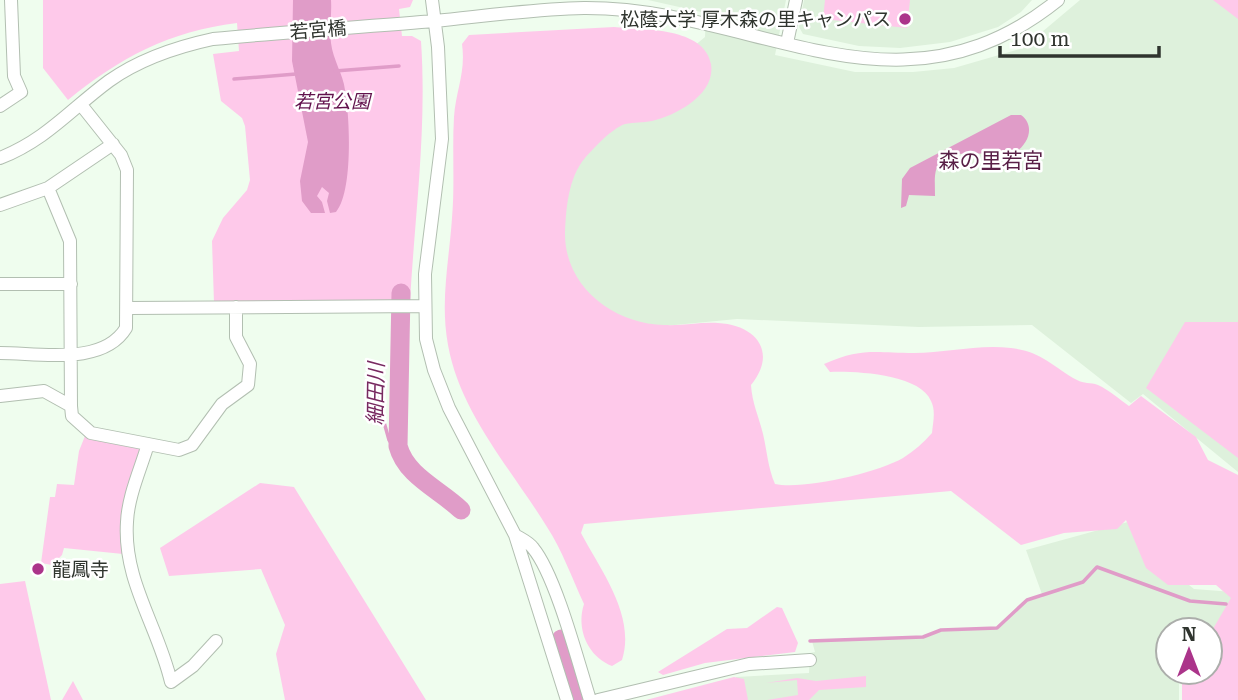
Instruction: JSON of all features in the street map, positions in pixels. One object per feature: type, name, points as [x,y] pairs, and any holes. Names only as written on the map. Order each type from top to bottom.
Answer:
[{"type":"street","points":[[0,106],[22,92],[6,60],[11,0]]},
{"type":"street","points":[[432,0],[436,20],[442,139],[424,306],[431,360],[449,408],[515,535],[567,700]]},
{"type":"street","points":[[787,43],[796,0]]},
{"type":"street","name":"若宮橋","points":[[0,158],[38,139],[82,106],[108,82],[160,54],[213,38],[583,8],[617,9],[694,21],[856,59],[917,60],[979,47],[1006,36],[1058,0]]},
{"type":"street","points":[[0,353],[93,353],[114,345],[126,328],[129,308],[128,182],[121,155],[82,106]]},
{"type":"street","points":[[0,205],[48,188],[113,144]]},
{"type":"street","points":[[48,188],[70,241],[72,416],[91,433],[179,450],[192,445],[222,404],[248,385],[250,365],[236,337],[236,307]]},
{"type":"street","points":[[0,284],[71,284]]},
{"type":"street","points":[[129,308],[424,306]]},
{"type":"street","points":[[0,396],[44,391],[71,406]]},
{"type":"street","points":[[148,444],[128,515],[127,552],[136,592],[171,682],[193,666],[216,641]]},
{"type":"street","points":[[515,535],[532,546],[541,562],[568,630],[590,700]]},
{"type":"street","points":[[598,700],[750,664],[810,660]]},
{"type":"shaded area","points":[[293,0],[331,0],[331,43],[344,84],[349,136],[348,172],[336,212],[330,213],[327,201],[329,193],[322,187],[317,196],[325,213],[311,213],[302,201],[300,181],[308,142],[292,61]]},
{"type":"shaded area","points":[[648,0],[786,0],[775,55],[855,72],[913,72],[954,68],[1023,48],[1080,0],[1224,0],[1238,9],[1238,472],[1143,394],[1131,403],[1032,325],[919,327],[737,319],[633,329],[581,307],[550,234],[557,160],[705,37],[706,13]]},
{"type":"shaded area","name":"松蔭大学 厚木森の里キャンパス","points":[[804,0],[1032,0],[1021,12],[998,27],[950,42],[900,48],[859,46],[803,34],[799,27]]},
{"type":"shaded area","points":[[1011,115],[1021,115],[1028,124],[1028,135],[1019,150],[1014,153],[951,154],[940,161],[938,166],[935,196],[909,195],[906,206],[901,208],[902,179],[910,168]]},
{"type":"shaded area","points":[[1135,520],[1159,561],[1194,589],[1233,592],[1238,605],[1224,630],[1224,616],[1154,616],[1154,686],[1179,686],[1179,700],[736,700],[736,677],[809,673],[810,653],[815,652],[812,641],[923,638],[941,630],[997,629],[1027,601],[1043,597],[1026,550]]},
{"type":"green space","name":"若宮公園","points":[[43,0],[413,0],[410,7],[399,9],[402,36],[412,36],[421,41],[423,107],[410,301],[214,303],[212,241],[223,218],[247,190],[250,180],[245,126],[242,118],[221,101],[213,54],[239,51],[237,23],[190,32],[146,49],[106,71],[68,100],[43,68]]},
{"type":"green space","points":[[825,0],[910,0],[907,28],[823,19]]},
{"type":"green space","points":[[1213,0],[1238,0],[1238,19]]},
{"type":"green space","points":[[614,27],[656,30],[685,37],[706,52],[711,64],[711,75],[701,94],[693,102],[662,118],[620,126],[598,144],[579,166],[569,194],[566,214],[567,253],[583,286],[611,310],[628,318],[664,325],[731,325],[743,329],[759,342],[763,362],[751,385],[775,484],[803,485],[876,469],[903,458],[932,433],[933,405],[925,392],[914,385],[886,376],[830,372],[824,364],[849,355],[869,352],[938,352],[986,347],[1030,352],[1080,381],[1098,385],[1129,406],[1141,396],[1196,437],[1208,460],[1238,475],[1238,700],[1182,700],[1182,686],[1224,686],[1224,616],[1220,616],[1231,598],[1216,585],[1168,585],[1146,568],[1126,520],[1117,529],[1064,533],[1021,545],[951,491],[584,524],[581,533],[614,594],[624,627],[622,660],[612,666],[596,655],[583,632],[581,622],[584,604],[557,545],[475,417],[454,370],[448,345],[445,297],[453,205],[454,117],[462,72],[462,44],[469,35]]},
{"type":"green space","points":[[1185,322],[1238,322],[1238,458],[1146,388]]},
{"type":"green space","points":[[85,436],[143,447],[123,554],[64,548],[62,555],[52,565],[41,563],[50,497],[55,497],[57,484],[74,485],[79,451]]},
{"type":"green space","points":[[260,483],[294,487],[426,700],[285,700],[276,654],[285,625],[261,569],[169,576],[160,548]]},
{"type":"green space","points":[[25,581],[51,700],[0,700],[0,584]]},
{"type":"green space","points":[[777,607],[782,608],[798,643],[795,652],[705,663],[663,675],[658,672],[727,629],[747,628]]},
{"type":"green space","points":[[866,676],[866,687],[819,690],[809,700],[767,700],[798,695],[797,680],[766,683],[797,678],[816,681]]},
{"type":"green space","points":[[734,677],[744,679],[748,700],[646,700]]},
{"type":"green space","points":[[73,681],[83,700],[62,700]]},
{"type":"waterway","points":[[335,71],[399,66]]},
{"type":"waterway","points":[[234,79],[296,74]]},
{"type":"waterway","name":"細田川","points":[[401,293],[398,446],[408,466],[461,510]]},
{"type":"waterway","points":[[377,397],[389,440],[403,461]]},
{"type":"waterway","points":[[810,641],[923,637],[941,630],[997,628],[1027,600],[1083,582],[1097,567],[1190,601],[1226,604]]},
{"type":"waterway","name":"細田川","points":[[561,639],[579,700]]},
{"type":"place","name":"松蔭大学 厚木森の里キャンパス","points":[[905,19]]},
{"type":"place","name":"龍鳳寺","points":[[38,569]]},
{"type":"district","name":"森の里若宮","points":[[991,161]]}]
